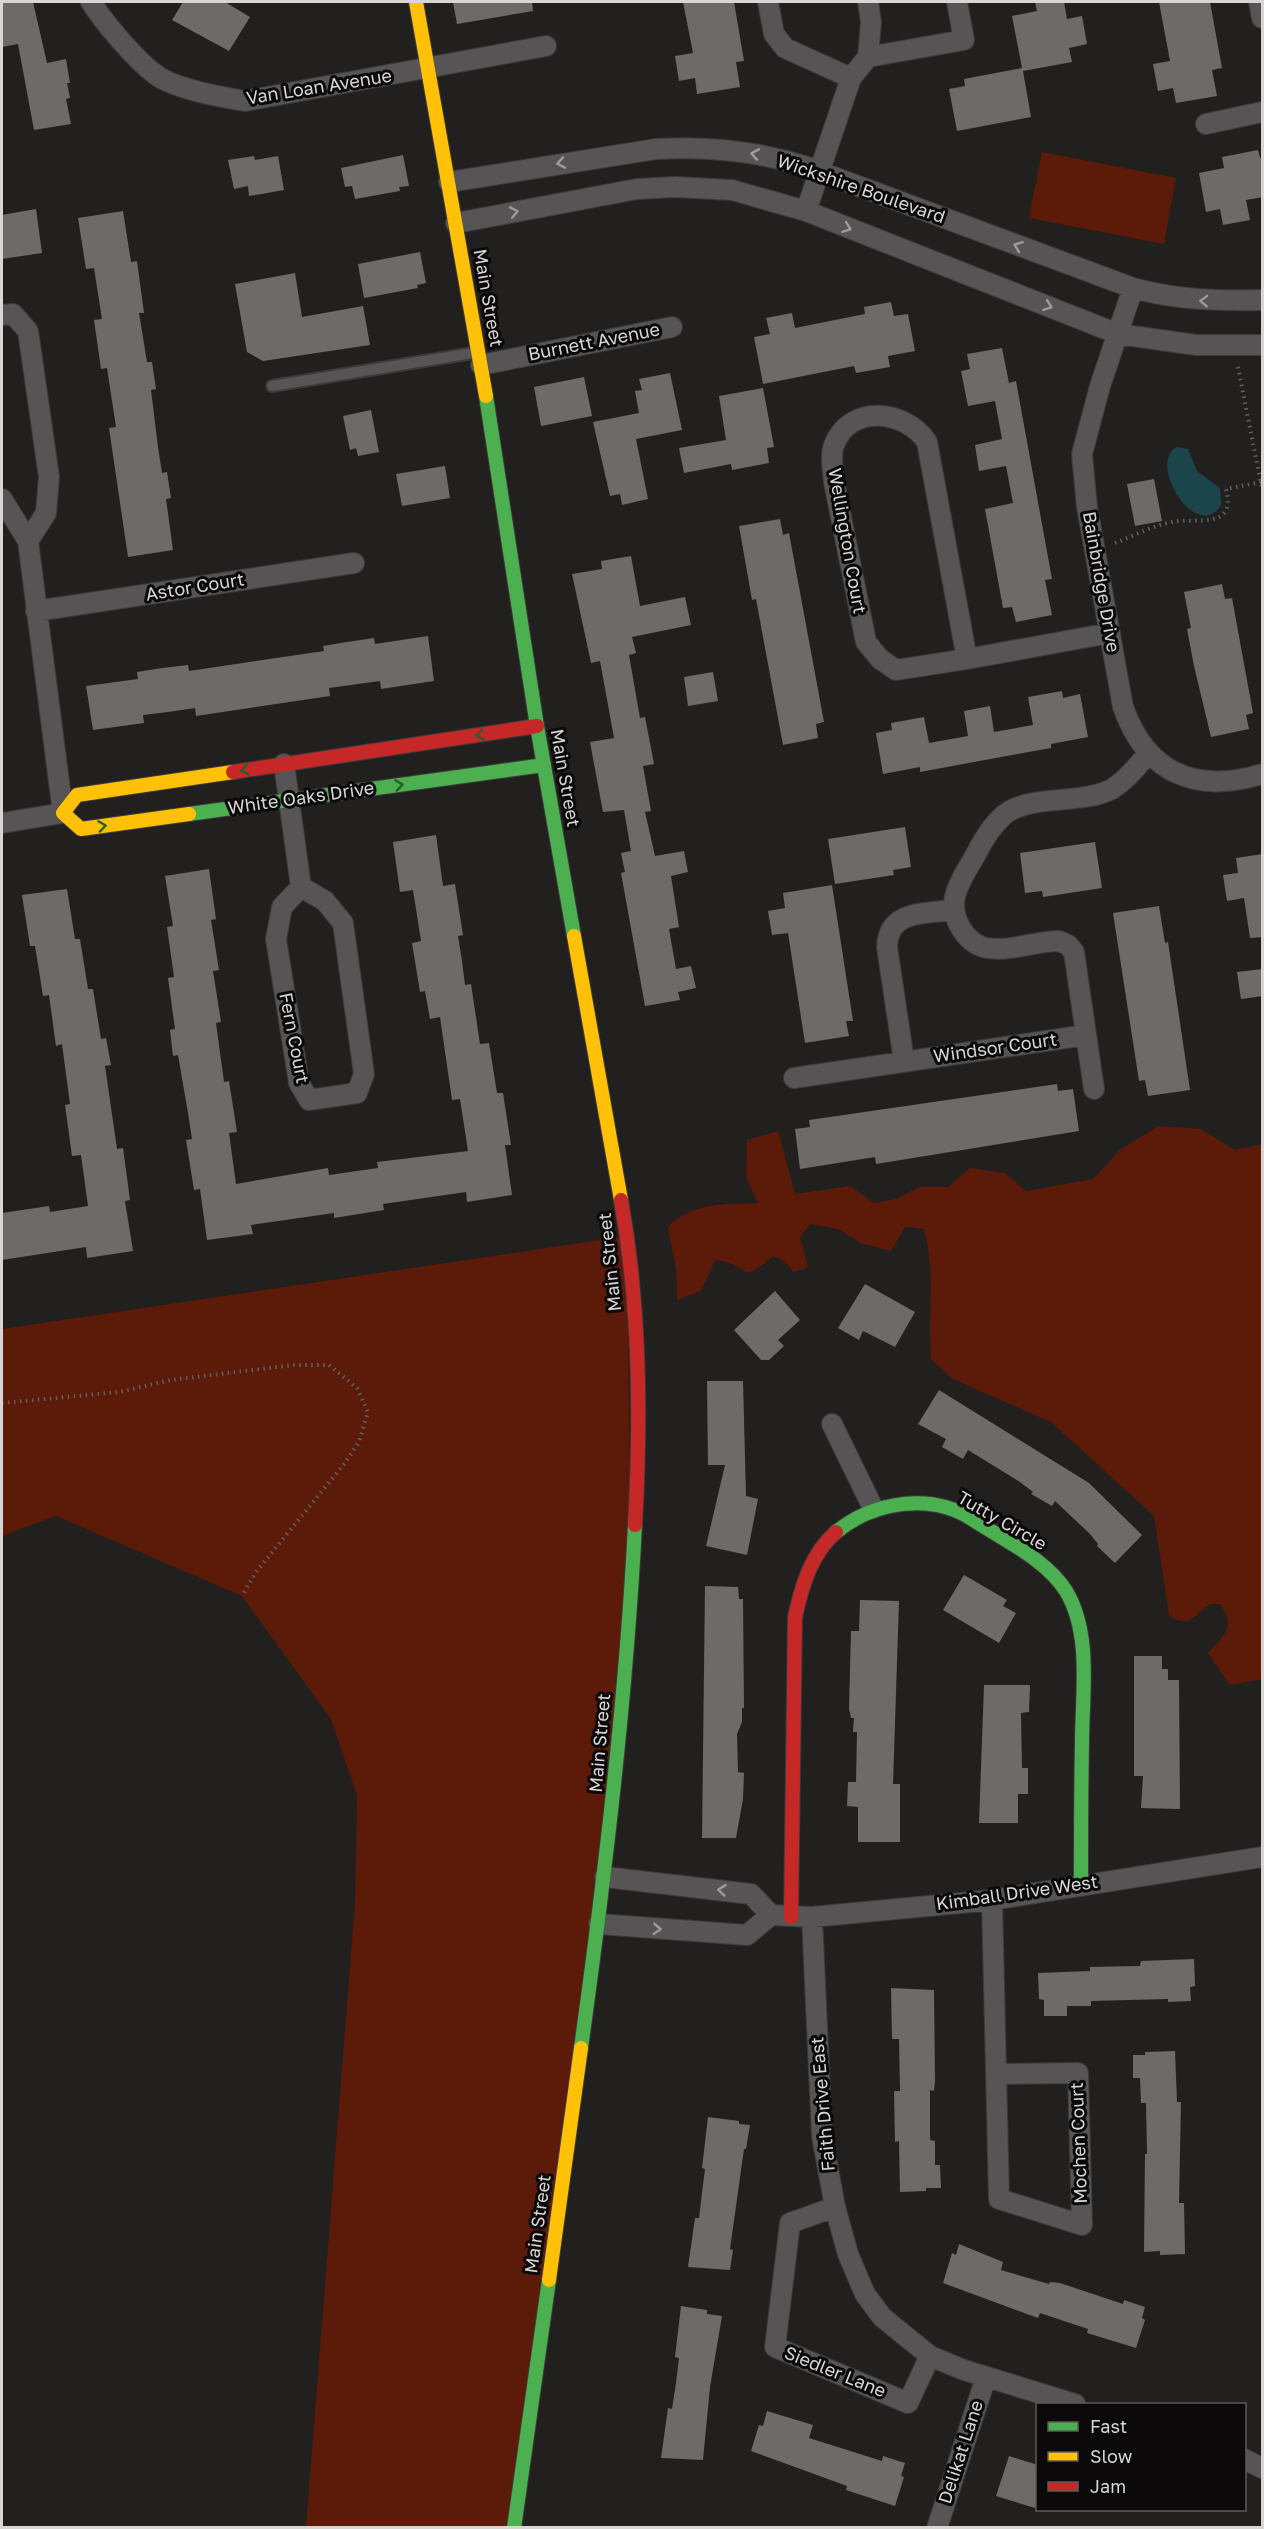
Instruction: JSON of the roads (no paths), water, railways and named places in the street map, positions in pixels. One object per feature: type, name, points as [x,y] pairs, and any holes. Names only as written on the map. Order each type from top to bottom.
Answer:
[{"type":"main road","name":"Main Street","points":[[416,2],[480,359],[537,726],[631,1258],[640,1428],[631,1609],[605,1877],[514,2528]]},
{"type":"main road","name":"White Oaks Drive","points":[[537,726],[77,795],[63,813],[81,829],[544,765]]},
{"type":"main road","name":"Tutty Circle","points":[[791,1917],[795,1617],[798,1592],[821,1547],[846,1521],[873,1508],[899,1503],[934,1505],[954,1510],[1045,1567],[1065,1586],[1077,1612],[1082,1646],[1081,1885]]},
{"type":"street","name":"Van Loan Avenue","points":[[91,2],[103,20],[157,76],[202,93],[245,101],[546,46]]},
{"type":"street","points":[[768,2],[774,34],[785,48],[851,78]]},
{"type":"street","points":[[806,211],[851,78],[868,57],[871,22],[868,2]]},
{"type":"street","points":[[868,57],[964,40],[957,2]]},
{"type":"street","points":[[1259,2],[1263,18]]},
{"type":"street","points":[[1206,124],[1263,112]]},
{"type":"street","name":"Wickshire Boulevard","points":[[449,182],[618,153],[683,147],[752,153],[789,161],[1133,288],[1166,297],[1205,302],[1263,300]]},
{"type":"street","points":[[456,223],[637,189],[675,187],[732,190],[806,211],[1118,334],[1196,345],[1263,345]]},
{"type":"street","name":"Bainbridge Drive","points":[[1133,288],[1100,386],[1082,454],[1082,472],[1123,707],[1130,726],[1148,754],[1182,776],[1199,781],[1238,782],[1263,774]]},
{"type":"street","points":[[2,315],[13,314],[28,331],[50,477],[46,513],[28,541]]},
{"type":"street","name":"Burnett Avenue","points":[[480,359],[672,327]]},
{"type":"street","name":"Wellington Court","points":[[967,659],[927,442],[918,428],[903,420],[888,416],[870,417],[852,422],[834,445],[832,461],[834,483],[866,642],[880,659],[896,670],[967,659],[1110,633]]},
{"type":"street","points":[[2,499],[28,541],[63,813],[2,823]]},
{"type":"street","name":"Astor Court","points":[[36,611],[354,563]]},
{"type":"street","points":[[1095,1089],[1074,952],[1068,945],[1059,941],[986,948],[967,937],[954,910],[960,878],[980,844],[1005,814],[1018,807],[1093,796],[1111,789],[1126,778],[1148,754]]},
{"type":"street","points":[[284,764],[301,887]]},
{"type":"street","name":"Fern Court","points":[[301,887],[325,901],[343,924],[364,1074],[357,1093],[309,1100],[299,1083],[276,939],[282,907],[301,887]]},
{"type":"street","points":[[904,1061],[886,947],[887,934],[893,923],[905,917],[954,910]]},
{"type":"street","name":"Windsor Court","points":[[794,1078],[1086,1035]]},
{"type":"street","points":[[832,1424],[873,1508]]},
{"type":"street","name":"Kimball Drive West","points":[[771,1915],[812,1917],[992,1900],[1263,1857]]},
{"type":"street","points":[[598,1924],[747,1935],[771,1915],[751,1894],[605,1877]]},
{"type":"street","name":"Mochen Court","points":[[992,1900],[999,2199],[1082,2225],[1078,2073],[997,2074]]},
{"type":"street","name":"Faith Drive East","points":[[812,1917],[822,2136],[835,2207],[848,2254],[865,2294],[882,2317],[930,2356],[986,2377],[1072,2403]]},
{"type":"street","name":"Siedler Lane","points":[[835,2207],[790,2223],[775,2347],[908,2403],[930,2356]]},
{"type":"street","name":"Delikat Lane","points":[[937,2528],[986,2377]]},
{"type":"street","points":[[1246,2460],[1263,2468]]},
{"type":"lane","points":[[272,386],[480,359]]},
{"type":"water","points":[[1177,447],[1188,449],[1197,471],[1220,488],[1221,505],[1211,514],[1200,515],[1188,508],[1178,497],[1167,468],[1169,456]]}]
